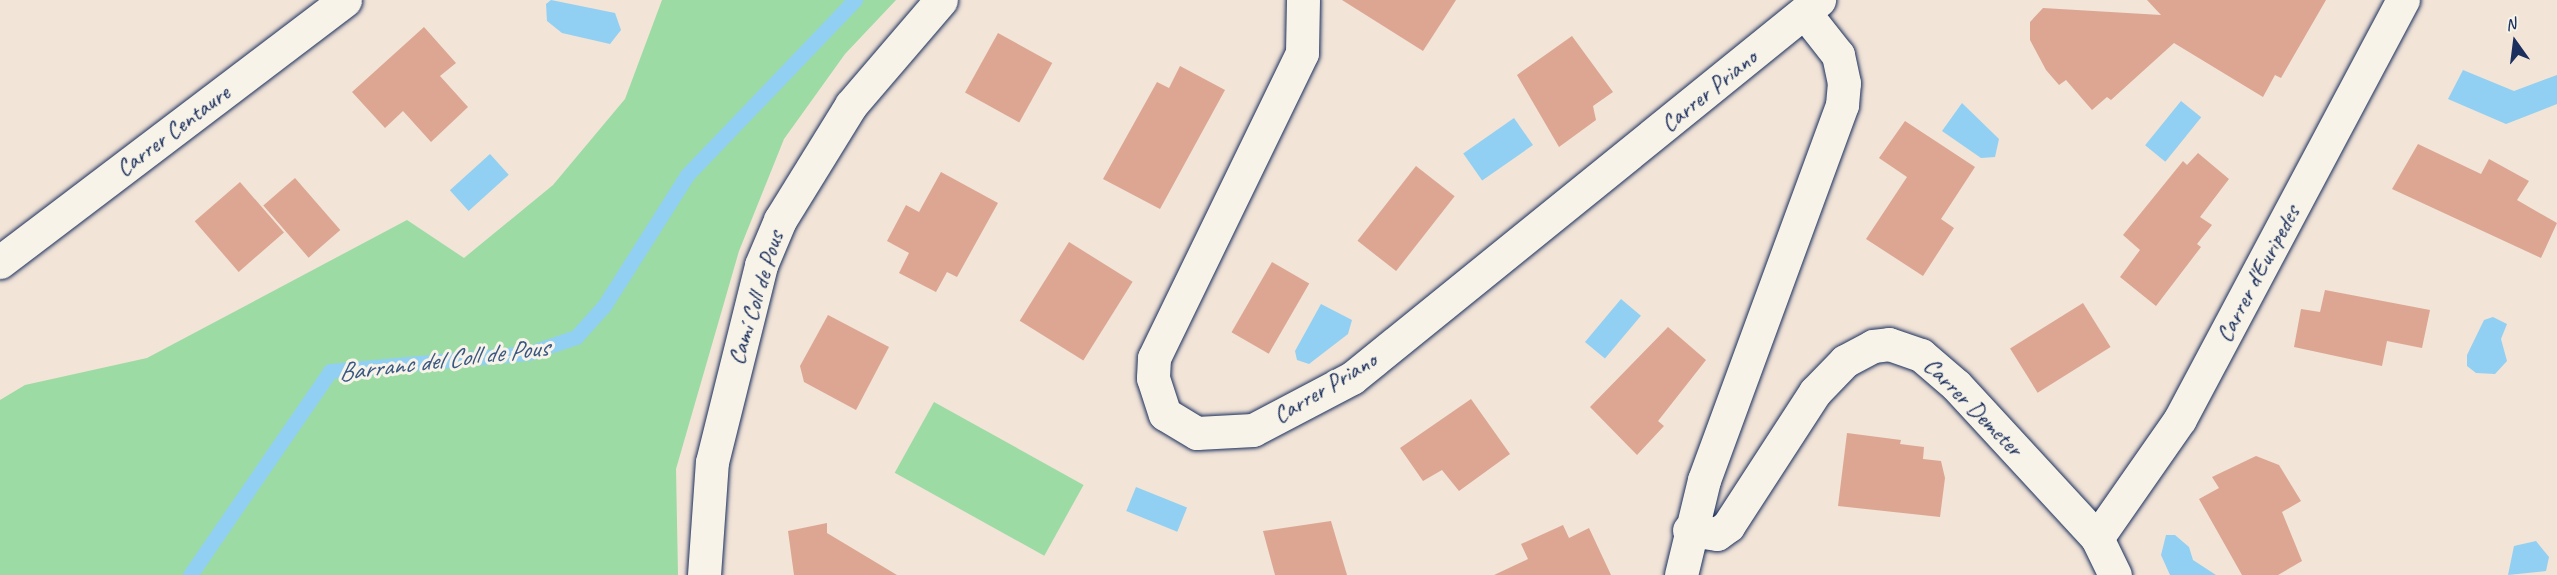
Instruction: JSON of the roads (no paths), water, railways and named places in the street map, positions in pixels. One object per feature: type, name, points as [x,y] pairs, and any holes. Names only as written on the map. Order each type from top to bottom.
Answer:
[{"type":"street","name":"Carrer Centaure","points":[[0,262],[345,0]]},
{"type":"street","name":"Camí Coll de Pous","points":[[704,575],[712,462],[761,266],[780,220],[851,105],[941,0]]},
{"type":"street","name":"Carrer Priano","points":[[1303,0],[1302,53],[1154,358],[1153,378],[1165,414],[1197,433],[1253,430],[1352,378],[1812,6]]},
{"type":"street","name":"Carrer d'Euripedes","points":[[2097,538],[2180,419],[2403,0]]},
{"type":"street","points":[[1681,575],[1689,530],[1842,105],[1845,83],[1838,56],[1812,6]]},
{"type":"street","name":"Carrer Demeter","points":[[1689,530],[1718,534],[1728,526],[1815,392],[1845,361],[1873,346],[1889,344],[1922,355],[1956,385],[2097,538],[2115,575]]},
{"type":"water","points":[[551,0],[615,13],[621,30],[610,44],[562,33],[547,21],[546,4]]},
{"type":"water","points":[[2463,70],[2514,91],[2557,75],[2557,104],[2506,124],[2448,99]]},
{"type":"water","points":[[2181,101],[2201,117],[2165,162],[2145,145]]},
{"type":"water","points":[[1962,103],[1999,139],[1995,157],[1981,158],[1942,131]]},
{"type":"water","points":[[1514,118],[1533,145],[1482,181],[1463,154]]},
{"type":"water","points":[[490,154],[509,175],[469,211],[450,190]]},
{"type":"water","points":[[1621,299],[1641,316],[1605,359],[1585,342]]},
{"type":"water","points":[[1321,304],[1352,320],[1348,334],[1309,364],[1297,360],[1295,351]]},
{"type":"water","points":[[2493,317],[2507,324],[2501,339],[2507,361],[2495,374],[2476,373],[2467,366],[2467,355],[2484,320]]},
{"type":"water","points":[[1136,487],[1187,508],[1177,532],[1126,511]]},
{"type":"water","points":[[2166,535],[2175,535],[2189,547],[2193,560],[2216,575],[2170,575],[2161,555]]},
{"type":"water","points":[[2536,541],[2549,557],[2546,571],[2508,575],[2514,546]]},
{"type":"waterway","name":"Barranc del Coll de Pous","points":[[190,575],[330,371],[529,353],[576,337],[604,306],[687,175],[855,0]]}]
